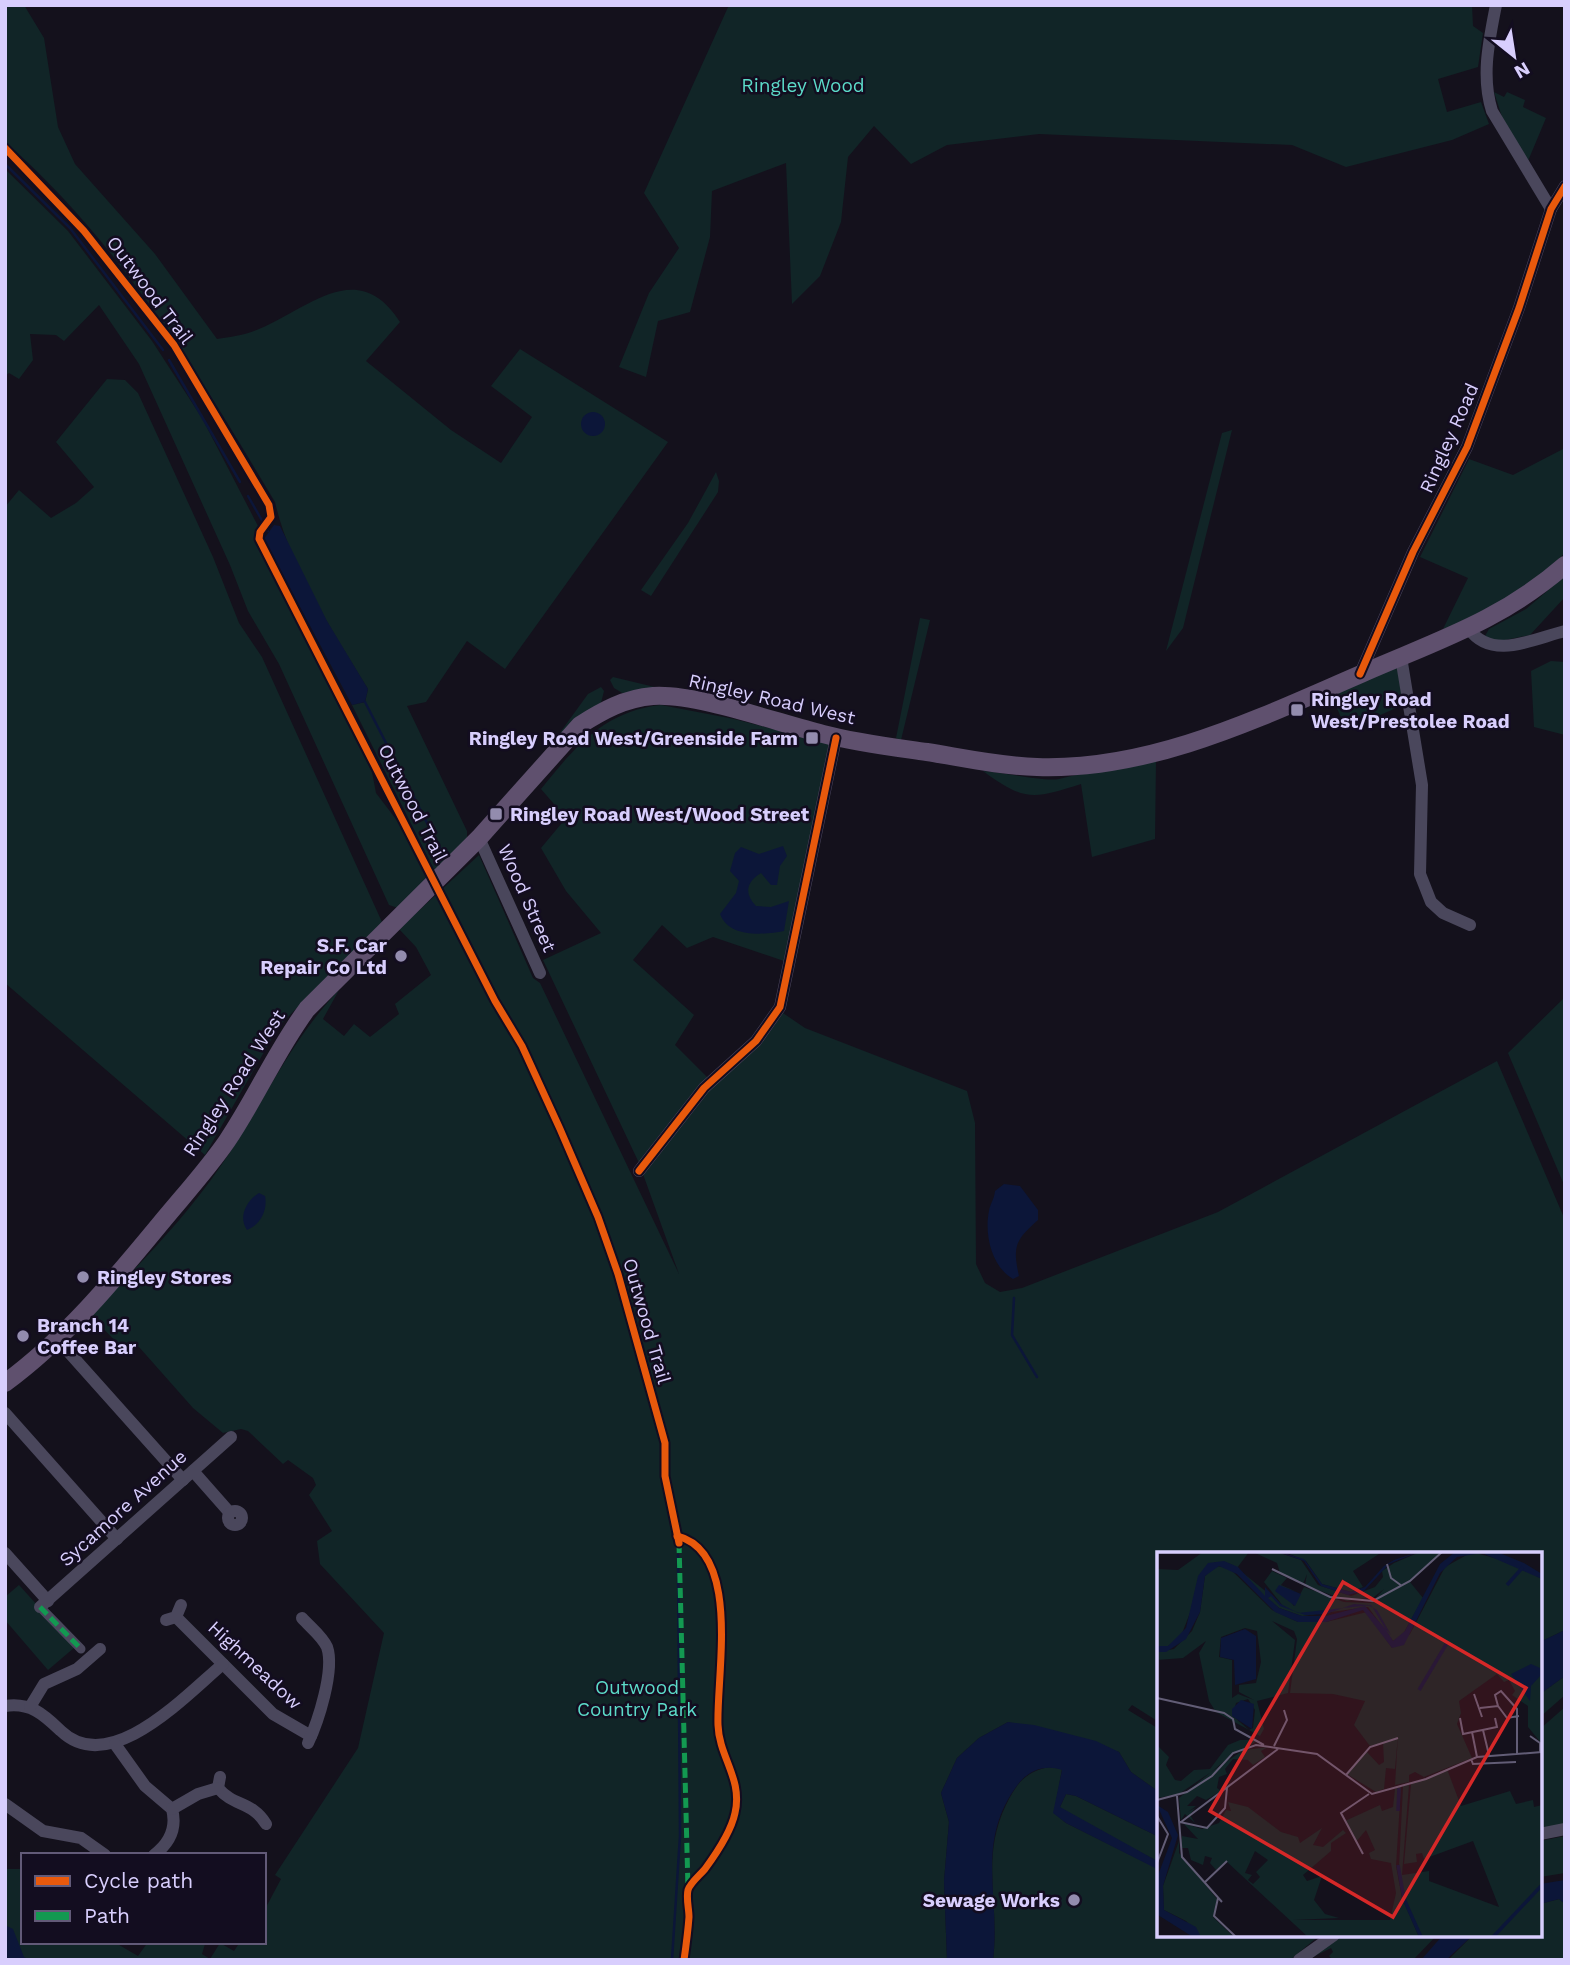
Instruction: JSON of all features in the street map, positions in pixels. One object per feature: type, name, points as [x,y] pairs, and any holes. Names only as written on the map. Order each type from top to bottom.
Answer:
[{"type":"main road","name":"Ringley Road West","points":[[5,1383],[57,1339],[119,1274],[214,1159],[284,1041],[307,1009],[480,838],[580,725],[597,714],[633,699],[653,696],[682,698],[836,738],[1007,765],[1079,766],[1156,751],[1231,729],[1469,629],[1527,596],[1565,565]]},
{"type":"street","points":[[1496,5],[1485,78],[1488,97],[1493,111],[1551,209]]},
{"type":"street","name":"Ringley Road","points":[[1360,674],[1413,552],[1467,447],[1519,308],[1551,209],[1565,186]]},
{"type":"street","points":[[1469,629],[1477,641],[1498,647],[1565,631]]},
{"type":"street","points":[[1401,657],[1422,785],[1420,874],[1431,902],[1443,914],[1469,925]]},
{"type":"street","points":[[639,1171],[704,1088],[756,1041],[780,1007],[836,738]]},
{"type":"street","name":"Wood Street","points":[[480,838],[540,973]]},
{"type":"street","points":[[57,1339],[188,1476],[230,1513]]},
{"type":"street","points":[[5,1413],[117,1539]]},
{"type":"street","name":"Sycamore Avenue","points":[[44,1604],[231,1437]]},
{"type":"street","points":[[5,1553],[85,1653]]},
{"type":"street","name":"Highmeadow","points":[[174,1614],[273,1714],[309,1740],[319,1715],[331,1647],[303,1618]]},
{"type":"street","points":[[30,1707],[44,1684],[70,1673],[85,1653],[100,1649]]},
{"type":"street","points":[[5,1706],[30,1707],[79,1744],[99,1747],[115,1744],[165,1711],[223,1664]]},
{"type":"street","points":[[115,1744],[145,1786],[172,1809],[173,1829],[160,1853]]},
{"type":"street","points":[[172,1809],[219,1782],[234,1802],[261,1809],[266,1824]]},
{"type":"street","points":[[5,1804],[43,1831],[81,1838],[103,1853]]},
{"type":"street","points":[[1542,1835],[1565,1829]]},
{"type":"street","points":[[1299,1960],[1331,1937]]},
{"type":"green space","points":[[5,5],[24,5],[44,38],[58,127],[75,164],[155,254],[217,339],[254,331],[333,293],[350,290],[367,292],[384,302],[400,322],[366,361],[451,430],[501,463],[532,417],[491,386],[520,349],[668,442],[505,669],[467,641],[426,702],[407,706],[467,831],[467,839],[435,872],[352,705],[365,702],[368,689],[302,575],[282,527],[275,502],[186,358],[120,265],[46,181],[5,142]]},
{"type":"green space","name":"Ringley Wood","points":[[729,5],[1472,5],[1473,26],[1483,33],[1478,67],[1438,79],[1447,112],[1481,102],[1489,124],[1452,140],[1346,167],[1292,145],[1039,134],[947,145],[911,164],[874,126],[848,157],[841,222],[820,276],[792,304],[786,163],[712,191],[710,237],[690,312],[658,321],[646,377],[619,367],[649,293],[679,248],[644,193]]},
{"type":"green space","points":[[1494,92],[1504,97],[1507,92],[1525,100],[1523,107],[1546,118],[1528,161],[1502,117]]},
{"type":"green space","points":[[5,169],[68,231],[152,341],[202,418],[258,526],[254,539],[372,772],[376,793],[408,835],[428,878],[398,908],[389,905],[279,664],[248,611],[230,565],[139,364],[99,305],[64,341],[56,335],[30,334],[33,360],[19,379],[9,373],[5,376]]},
{"type":"green space","points":[[107,379],[125,380],[138,393],[213,557],[239,623],[262,657],[382,922],[279,1026],[205,1155],[5,983],[5,507],[19,490],[51,518],[76,503],[94,487],[56,442]]},
{"type":"green space","points":[[1232,430],[1183,628],[1166,651],[1222,433]]},
{"type":"green space","points":[[1565,448],[1565,553],[1508,598],[1461,623],[1443,629],[1468,578],[1420,557],[1469,459],[1513,475]]},
{"type":"green space","points":[[716,472],[718,492],[651,596],[641,590],[688,523]]},
{"type":"green space","points":[[1565,576],[1565,597],[1530,635],[1495,642],[1485,636],[1489,629],[1526,609]]},
{"type":"green space","points":[[920,618],[930,620],[901,740],[896,738]]},
{"type":"green space","points":[[1551,661],[1565,662],[1565,735],[1534,727],[1531,671]]},
{"type":"green space","points":[[1397,665],[1403,705],[1369,720],[1344,724],[1331,695]]},
{"type":"green space","points":[[613,677],[667,690],[624,694],[614,688],[610,680]]},
{"type":"green space","points":[[601,687],[604,691],[601,703],[546,752],[588,694]]},
{"type":"green space","name":"Outwood Country Park","points":[[661,705],[734,719],[831,744],[784,961],[713,937],[687,948],[662,925],[633,960],[694,1015],[675,1045],[714,1084],[763,1041],[783,1013],[805,1028],[967,1091],[975,1123],[976,1264],[985,1283],[1000,1292],[1022,1288],[1218,1212],[1497,1061],[1565,1220],[1565,1630],[1542,1641],[1542,1552],[1157,1552],[1157,1721],[1132,1705],[1128,1710],[1157,1728],[1157,1791],[1131,1772],[1119,1752],[1008,1722],[979,1738],[957,1758],[941,1793],[949,1822],[944,1881],[947,1960],[5,1960],[5,1869],[21,1869],[21,1944],[117,1944],[138,1956],[147,1944],[205,1944],[202,1954],[210,1959],[219,1944],[234,1951],[239,1944],[266,1944],[266,1907],[281,1879],[275,1875],[358,1748],[384,1633],[320,1564],[317,1541],[332,1531],[309,1495],[316,1485],[313,1478],[288,1460],[283,1464],[248,1431],[241,1429],[223,1433],[193,1408],[139,1347],[133,1346],[126,1352],[90,1315],[158,1244],[206,1187],[305,1031],[339,990],[323,1019],[344,1036],[354,1024],[370,1037],[399,1014],[395,1004],[431,975],[416,947],[399,929],[479,855],[533,978],[540,983],[679,1274],[639,1163],[543,960],[601,933],[566,891],[541,848],[566,818],[541,789],[592,734],[607,723],[641,709]]},
{"type":"green space","points":[[1156,761],[1155,839],[1092,857],[1081,784],[1051,793],[1030,795],[1009,788],[983,771],[1052,780]]},
{"type":"green space","points":[[1565,997],[1565,1187],[1508,1053]]},
{"type":"green space","points":[[19,1585],[75,1647],[48,1670],[5,1620],[5,1597]]},
{"type":"green space","points":[[1565,1676],[1565,1695],[1542,1715],[1542,1693]]},
{"type":"green space","points":[[1565,1707],[1565,1824],[1542,1830],[1542,1727]]},
{"type":"green space","points":[[1049,1767],[1062,1769],[1054,1813],[1066,1823],[1157,1868],[1157,1937],[1318,1937],[1290,1960],[993,1960],[995,1939],[992,1863],[998,1825],[1018,1785],[1034,1772]]},
{"type":"green space","points":[[1066,1794],[1076,1796],[1157,1836],[1157,1861],[1066,1813],[1060,1807]]},
{"type":"green space","points":[[1565,1836],[1565,1873],[1542,1877],[1542,1841]]},
{"type":"green space","points":[[1559,1899],[1565,1904],[1565,1960],[1448,1960],[1471,1937],[1542,1937],[1542,1903]]},
{"type":"green space","points":[[1337,1937],[1435,1937],[1413,1960],[1333,1960],[1329,1956],[1333,1952],[1331,1948],[1307,1960]]},
{"type":"water","points":[[593,412],[601,416],[605,424],[601,432],[593,436],[585,432],[581,424],[585,416]]},
{"type":"water","points":[[274,525],[280,526],[327,621],[368,689],[365,702],[352,705],[264,539]]},
{"type":"water","points":[[783,846],[787,856],[780,866],[777,885],[771,885],[761,873],[752,880],[748,893],[756,906],[771,907],[789,901],[784,931],[757,934],[731,927],[724,922],[720,914],[736,893],[739,881],[730,871],[735,853],[741,847],[759,854]]},
{"type":"water","points":[[1004,1184],[1020,1186],[1038,1210],[1038,1220],[1020,1238],[1016,1250],[1019,1276],[1013,1279],[995,1259],[988,1230],[989,1211],[995,1191]]},
{"type":"water","points":[[259,1193],[265,1196],[264,1212],[256,1225],[247,1230],[243,1215],[250,1200]]},
{"type":"water","points":[[1565,1630],[1565,1676],[1542,1693],[1542,1641]]},
{"type":"water","points":[[1008,1722],[1034,1725],[1096,1741],[1119,1752],[1131,1772],[1157,1791],[1157,1836],[1076,1796],[1066,1794],[1060,1807],[1157,1861],[1157,1869],[1066,1823],[1053,1813],[1062,1770],[1044,1768],[1033,1772],[1019,1783],[1005,1805],[997,1826],[992,1869],[995,1936],[993,1960],[947,1960],[944,1881],[949,1822],[941,1793],[957,1758],[979,1738]]},
{"type":"water","points":[[1565,1880],[1565,1904],[1559,1899],[1542,1903],[1542,1884]]},
{"type":"water","points":[[5,1925],[13,1929],[24,1957],[30,1960],[5,1960]]},
{"type":"water","points":[[1441,1937],[1471,1937],[1446,1960],[1421,1960]]},
{"type":"waterway","points":[[5,164],[70,228],[163,350]]},
{"type":"waterway","points":[[169,360],[240,482]]},
{"type":"waterway","points":[[248,496],[268,531]]},
{"type":"waterway","points":[[365,702],[444,856]]},
{"type":"waterway","points":[[1014,1298],[1012,1335],[1037,1377]]},
{"type":"waterway","points":[[672,1960],[680,1836],[678,1555]]},
{"type":"marked path","points":[[679,1543],[688,1889]]},
{"type":"marked path","points":[[40,1607],[81,1649]]},
{"type":"cycle path","name":"Outwood Trail","points":[[5,148],[84,231],[174,345],[269,505],[271,517],[260,532],[259,539],[495,1001],[522,1046],[598,1217],[618,1274],[665,1443],[665,1476],[679,1543]]},
{"type":"cycle path","points":[[1360,674],[1413,552],[1467,447],[1519,308],[1551,209],[1565,186]]},
{"type":"cycle path","points":[[639,1171],[704,1088],[756,1041],[780,1007],[836,738]]},
{"type":"cycle path","points":[[677,1536],[697,1547],[711,1565],[718,1590],[721,1618],[719,1737],[736,1789],[737,1801],[727,1835],[688,1890],[689,1917],[684,1960]]},
{"type":"place","name":"Ringley Road West/Prestolee Road","points":[[1297,710]]},
{"type":"place","name":"Ringley Road West/Greenside Farm","points":[[812,738]]},
{"type":"place","name":"Ringley Road West/Wood Street","points":[[496,814]]},
{"type":"place","name":"S.F. Car Repair Co Ltd","points":[[401,956]]},
{"type":"place","name":"Ringley Stores","points":[[83,1277]]},
{"type":"place","name":"Branch 14 Coffee Bar","points":[[23,1336]]},
{"type":"place","name":"Sewage Works","points":[[1074,1900]]}]
